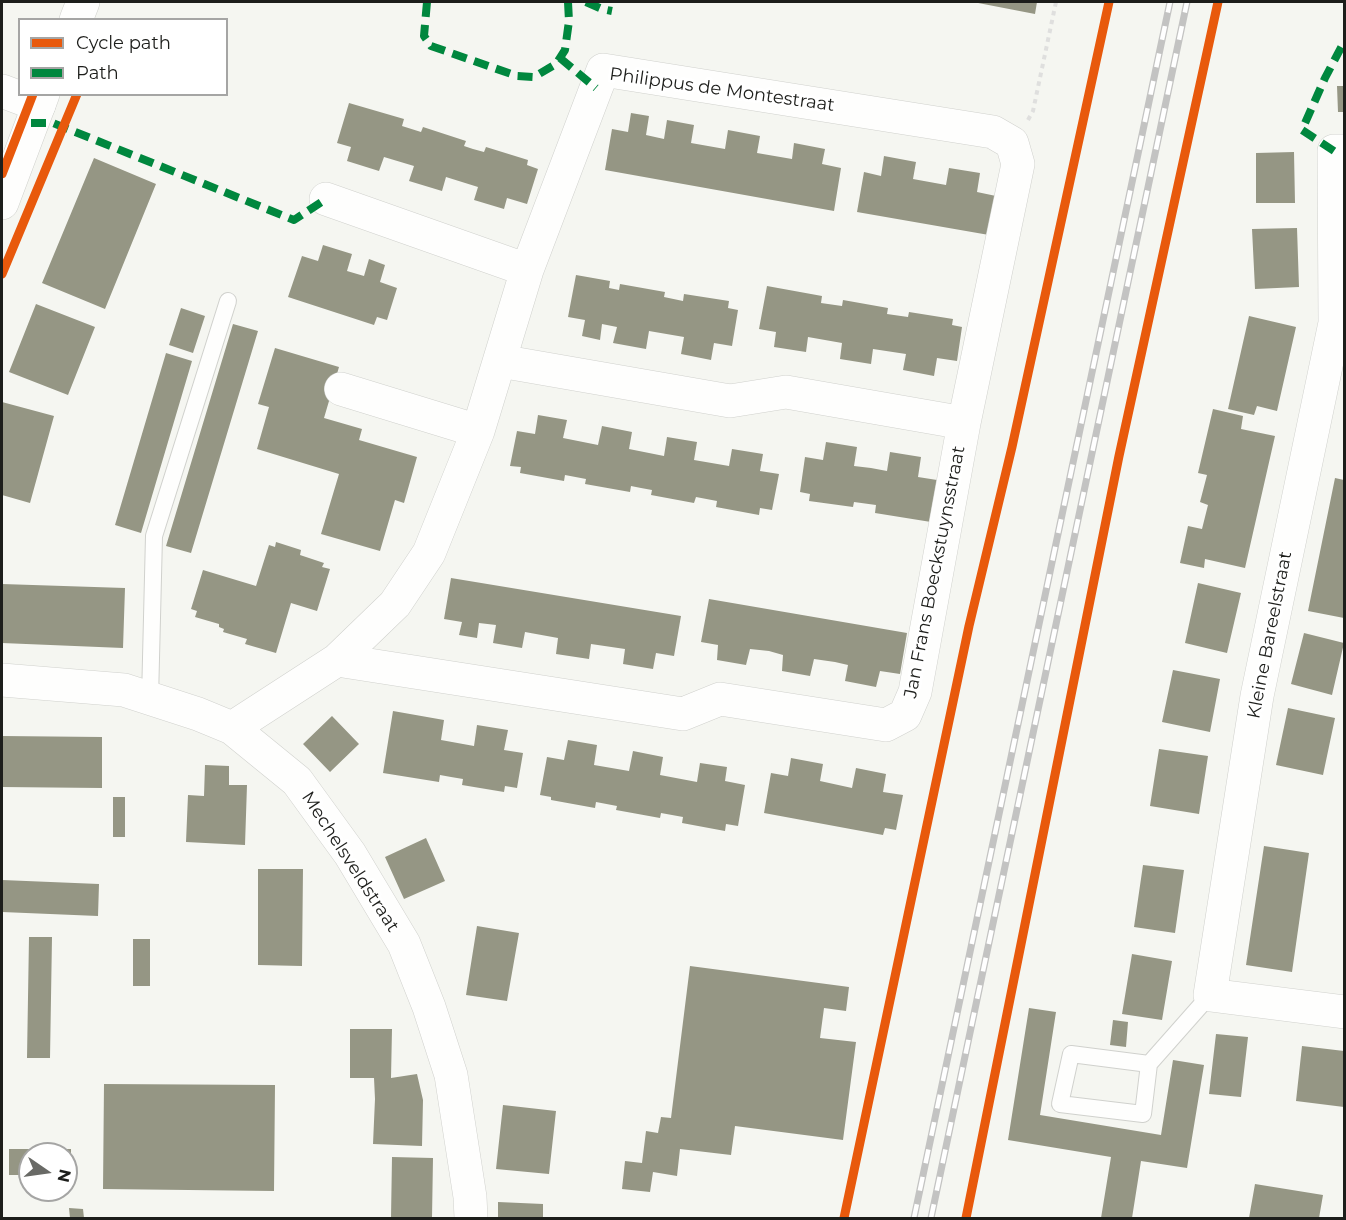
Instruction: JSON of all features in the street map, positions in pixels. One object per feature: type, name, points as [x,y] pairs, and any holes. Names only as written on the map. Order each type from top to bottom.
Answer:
[{"type":"street","points":[[77,18],[83,2]]},
{"type":"street","name":"Philippus de Montestraat","points":[[232,728],[337,660],[395,604],[429,553],[478,431],[527,270],[603,70],[993,132],[1012,143]]},
{"type":"street","points":[[2,91],[18,95]]},
{"type":"street","points":[[2,203],[41,100],[24,96]]},
{"type":"street","name":"Jan Frans Boeckstuynsstraat","points":[[337,660],[683,714],[720,699],[886,725],[905,715],[915,692],[964,423],[1018,164],[1012,143]]},
{"type":"street","name":"Kleine Bareelstraat","points":[[1210,995],[1257,696],[1335,323],[1334,151],[1344,151]]},
{"type":"street","points":[[326,199],[527,270]]},
{"type":"street","points":[[500,361],[730,401],[786,392],[964,423]]},
{"type":"street","points":[[341,389],[478,431]]},
{"type":"street","name":"Mechelsveldstraat","points":[[2,680],[124,690],[232,728],[297,781],[350,854],[404,944],[429,1007],[451,1075],[470,1197],[471,1218]]},
{"type":"street","points":[[1210,995],[1344,1012]]},
{"type":"lane","points":[[150,699],[154,536],[228,301]]},
{"type":"lane","points":[[1149,1064],[1071,1054],[1060,1104],[1143,1114],[1149,1064],[1210,995]]},
{"type":"path","points":[[1012,143],[1033,111],[1056,2]]},
{"type":"building","points":[[973,2],[1037,2],[1035,14]]},
{"type":"building","points":[[1337,86],[1344,86],[1344,112],[1338,112]]},
{"type":"building","points":[[349,103],[404,119],[402,126],[421,132],[423,127],[466,141],[464,146],[473,149],[484,152],[486,147],[528,160],[527,165],[538,169],[527,204],[507,198],[504,209],[474,200],[478,187],[446,177],[442,191],[409,181],[414,166],[384,157],[379,171],[347,161],[351,147],[337,143]]},
{"type":"building","points":[[631,113],[649,116],[646,135],[664,139],[667,120],[694,125],[691,143],[725,149],[728,130],[760,136],[757,153],[792,159],[794,143],[825,149],[822,164],[841,168],[834,211],[605,170],[612,129],[628,132]]},
{"type":"building","points":[[1294,152],[1295,203],[1256,203],[1256,153]]},
{"type":"building","points":[[884,156],[916,162],[913,179],[946,185],[949,168],[980,173],[977,192],[996,196],[989,235],[857,212],[864,172],[881,176]]},
{"type":"building","points":[[94,158],[156,184],[105,309],[42,283]]},
{"type":"building","points":[[1297,228],[1299,287],[1255,289],[1252,229]]},
{"type":"building","points":[[323,245],[352,254],[347,271],[364,276],[369,259],[385,265],[380,282],[397,288],[387,320],[377,317],[374,325],[288,297],[302,256],[318,261]]},
{"type":"building","points":[[576,275],[610,281],[609,288],[619,290],[620,284],[665,292],[664,297],[683,301],[684,294],[729,301],[728,308],[738,310],[732,346],[714,343],[711,360],[681,354],[684,337],[649,331],[646,349],[613,343],[617,327],[602,324],[600,340],[582,336],[585,320],[568,317]]},
{"type":"building","points":[[767,286],[822,296],[821,303],[842,306],[843,300],[888,308],[887,314],[908,317],[909,312],[953,319],[952,325],[962,327],[957,361],[937,358],[934,376],[903,370],[906,354],[873,349],[871,364],[840,359],[842,343],[808,337],[806,352],[774,347],[776,332],[759,329]]},
{"type":"building","points":[[36,304],[95,327],[68,395],[9,372]]},
{"type":"building","points":[[181,308],[205,316],[193,353],[169,345]]},
{"type":"building","points":[[1249,316],[1296,327],[1277,411],[1257,406],[1254,415],[1228,409]]},
{"type":"building","points":[[233,324],[258,331],[191,553],[166,546]]},
{"type":"building","points":[[275,348],[339,367],[324,418],[362,429],[359,440],[417,457],[404,503],[395,500],[380,551],[321,534],[339,474],[257,449],[269,407],[258,404]]},
{"type":"building","points":[[166,353],[192,361],[141,533],[115,525]]},
{"type":"building","points":[[2,402],[54,416],[30,503],[2,495]]},
{"type":"building","points":[[1213,409],[1243,416],[1241,429],[1275,436],[1245,568],[1205,559],[1204,568],[1180,563],[1188,526],[1202,529],[1208,505],[1200,502],[1207,475],[1198,473]]},
{"type":"building","points":[[538,415],[567,420],[563,438],[598,445],[602,426],[632,432],[629,449],[664,456],[667,437],[697,442],[694,460],[729,466],[732,449],[763,454],[760,471],[779,474],[772,510],[760,508],[759,515],[716,507],[717,501],[696,497],[694,503],[651,495],[652,490],[631,486],[630,492],[585,484],[586,479],[565,475],[564,481],[520,473],[521,467],[510,466],[517,431],[535,434]]},
{"type":"building","points":[[826,442],[857,447],[854,466],[887,471],[890,452],[921,457],[918,477],[937,480],[931,522],[875,513],[876,505],[854,502],[853,507],[809,501],[810,494],[800,492],[805,457],[823,460]]},
{"type":"building","points":[[1335,478],[1344,480],[1344,618],[1308,611]]},
{"type":"building","points":[[276,542],[301,550],[300,555],[324,563],[322,567],[330,569],[317,611],[291,603],[276,653],[245,644],[247,639],[223,632],[224,629],[219,627],[219,624],[195,617],[197,611],[191,609],[203,570],[256,586],[269,545],[275,547]]},
{"type":"building","points":[[451,578],[681,616],[674,656],[656,653],[653,669],[623,664],[625,649],[591,644],[589,659],[556,654],[558,638],[525,632],[522,648],[493,643],[496,625],[479,623],[477,638],[459,635],[462,622],[444,619]]},
{"type":"building","points":[[1198,583],[1241,593],[1227,653],[1185,643]]},
{"type":"building","points":[[2,584],[125,588],[123,648],[2,643]]},
{"type":"building","points":[[709,599],[907,633],[900,674],[880,671],[876,687],[845,681],[848,665],[835,662],[814,659],[810,676],[782,671],[783,655],[769,651],[750,649],[746,665],[717,660],[718,645],[701,642]]},
{"type":"building","points":[[1304,633],[1344,643],[1332,695],[1291,684]]},
{"type":"building","points":[[1173,670],[1220,679],[1210,732],[1162,722]]},
{"type":"building","points":[[1288,708],[1335,718],[1323,775],[1276,765]]},
{"type":"building","points":[[393,711],[444,720],[441,740],[474,746],[477,725],[508,730],[504,750],[523,753],[517,788],[505,786],[504,792],[462,785],[463,779],[440,775],[439,782],[383,773]]},
{"type":"building","points":[[332,716],[359,744],[330,772],[303,744]]},
{"type":"building","points":[[2,736],[102,737],[102,788],[2,787]]},
{"type":"building","points":[[568,740],[597,745],[594,765],[629,771],[633,751],[663,757],[660,775],[697,782],[700,763],[727,767],[725,781],[745,785],[738,826],[726,824],[725,831],[682,823],[683,817],[661,813],[660,818],[616,810],[617,806],[596,802],[595,808],[551,800],[551,797],[540,795],[547,757],[564,760]]},
{"type":"building","points":[[1159,749],[1208,756],[1199,814],[1150,806]]},
{"type":"building","points":[[791,758],[823,764],[820,781],[852,788],[856,768],[886,774],[883,792],[903,795],[896,830],[885,828],[883,835],[764,813],[771,773],[788,776]]},
{"type":"building","points":[[205,765],[229,766],[229,785],[247,785],[245,845],[186,842],[188,795],[204,796]]},
{"type":"building","points":[[113,797],[125,797],[125,837],[113,837]]},
{"type":"building","points":[[426,838],[445,881],[404,899],[385,857]]},
{"type":"building","points":[[1264,846],[1309,853],[1292,972],[1246,965]]},
{"type":"building","points":[[1143,865],[1184,870],[1175,933],[1134,927]]},
{"type":"building","points":[[258,869],[303,869],[302,966],[258,965]]},
{"type":"building","points":[[2,880],[99,884],[98,916],[2,912]]},
{"type":"building","points":[[477,926],[519,933],[507,1001],[466,995]]},
{"type":"building","points":[[29,937],[52,937],[50,1058],[27,1058]]},
{"type":"building","points":[[133,939],[150,939],[150,986],[133,986]]},
{"type":"building","points":[[1132,954],[1172,961],[1162,1020],[1122,1014]]},
{"type":"building","points":[[690,966],[849,987],[846,1011],[824,1008],[820,1038],[856,1042],[843,1140],[735,1126],[731,1155],[680,1149],[677,1176],[653,1172],[650,1192],[622,1189],[625,1161],[642,1163],[646,1131],[658,1133],[661,1117],[671,1118]]},
{"type":"building","points":[[1029,1008],[1056,1012],[1040,1115],[1161,1135],[1173,1060],[1204,1065],[1187,1168],[1141,1161],[1132,1218],[1101,1218],[1111,1157],[1008,1140]]},
{"type":"building","points":[[1113,1020],[1128,1022],[1126,1047],[1110,1045]]},
{"type":"building","points":[[350,1029],[392,1029],[391,1078],[417,1074],[423,1100],[422,1146],[373,1144],[374,1078],[350,1078]]},
{"type":"building","points":[[1216,1034],[1248,1037],[1241,1097],[1209,1094]]},
{"type":"building","points":[[1302,1046],[1344,1051],[1344,1107],[1296,1101]]},
{"type":"building","points":[[104,1084],[275,1085],[274,1191],[103,1189]]},
{"type":"building","points":[[503,1105],[556,1111],[549,1174],[496,1169]]},
{"type":"building","points":[[9,1149],[18,1149],[18,1175],[9,1175]]},
{"type":"building","points":[[392,1157],[433,1158],[432,1218],[391,1218]]},
{"type":"building","points":[[1255,1184],[1323,1195],[1319,1218],[1249,1218]]},
{"type":"building","points":[[498,1202],[543,1204],[543,1218],[498,1218]]},
{"type":"building","points":[[69,1208],[83,1209],[84,1218],[70,1218]]},
{"type":"railway","points":[[914,1218],[1170,2]]},
{"type":"railway","points":[[931,1218],[1187,2]]},
{"type":"marked path","points":[[427,2],[424,36],[431,46],[517,76],[534,77],[556,64],[565,50],[569,21],[568,2]]},
{"type":"marked path","points":[[586,2],[612,11]]},
{"type":"marked path","points":[[1334,151],[1302,130],[1344,42]]},
{"type":"marked path","points":[[560,58],[596,88]]},
{"type":"marked path","points":[[31,123],[53,123],[294,220],[326,199]]},
{"type":"cycle path","points":[[844,1218],[969,626],[1012,447],[1109,2]]},
{"type":"cycle path","points":[[966,1218],[1119,456],[1218,2]]},
{"type":"cycle path","points":[[2,174],[32,96]]},
{"type":"cycle path","points":[[2,274],[76,96]]}]
